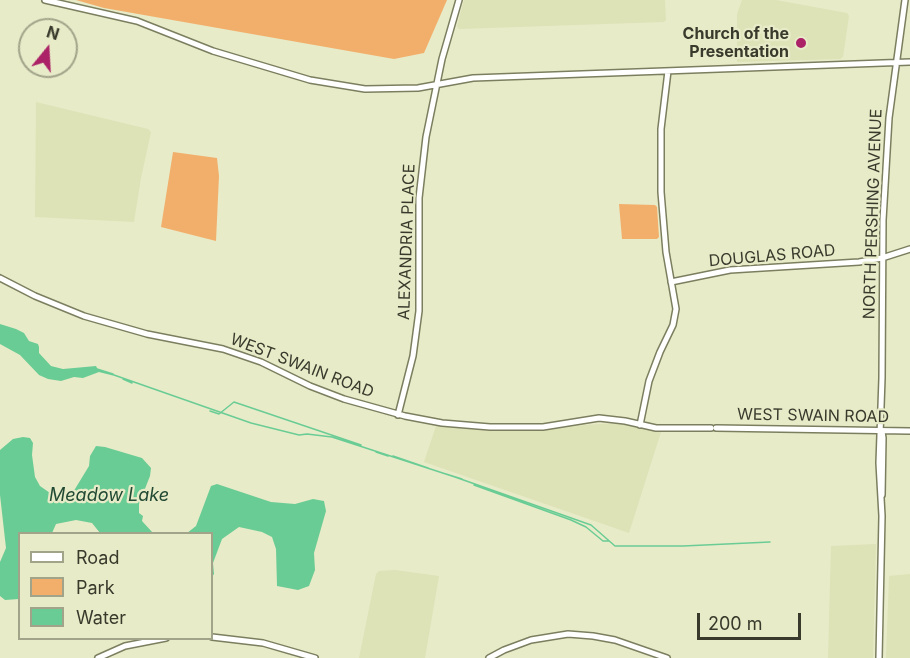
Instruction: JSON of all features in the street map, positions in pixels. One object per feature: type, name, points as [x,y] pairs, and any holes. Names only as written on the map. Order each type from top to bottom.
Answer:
[{"type":"street","points":[[45,0],[137,21],[213,51],[332,85],[384,90],[438,85],[474,78],[910,62]]},
{"type":"street","name":"ALEXANDRIA PLACE","points":[[398,415],[409,377],[417,331],[420,291],[418,220],[421,171],[442,59],[459,0]]},
{"type":"street","name":"NORTH PERSHING AVENUE","points":[[879,658],[882,258],[886,168],[895,62],[905,0]]},
{"type":"street","points":[[640,425],[652,374],[674,321],[676,309],[662,215],[660,165],[668,71]]},
{"type":"street","name":"DOUGLAS ROAD","points":[[671,282],[730,270],[829,265],[882,258],[910,249]]},
{"type":"street","name":"WEST SWAIN ROAD","points":[[0,278],[35,296],[84,316],[147,334],[232,351],[328,393],[398,415],[442,423],[490,427],[543,427],[599,418],[656,428],[910,431]]},
{"type":"street","points":[[489,658],[531,640],[568,634],[608,639],[667,658]]},
{"type":"street","points":[[213,637],[263,643],[315,658]]},
{"type":"street","points":[[98,658],[125,646],[160,640]]},
{"type":"shaded area","points":[[464,0],[665,0],[666,20],[664,22],[459,29],[457,26]]},
{"type":"shaded area","points":[[742,0],[776,0],[847,13],[849,16],[843,57],[840,59],[737,62],[737,14]]},
{"type":"shaded area","points":[[36,102],[148,129],[151,132],[134,222],[35,217]]},
{"type":"shaded area","points":[[615,423],[661,432],[629,533],[424,462],[436,426],[495,431],[542,431]]},
{"type":"shaded area","points":[[876,544],[873,658],[828,658],[831,546]]},
{"type":"shaded area","points":[[395,570],[439,576],[425,658],[359,658],[376,574],[379,571]]},
{"type":"shaded area","points":[[910,574],[910,658],[886,658],[889,576]]},
{"type":"green space","points":[[76,0],[447,0],[424,53],[394,59],[104,8]]},
{"type":"green space","points":[[173,152],[217,158],[219,176],[216,241],[161,227]]},
{"type":"green space","points":[[619,204],[655,205],[659,237],[657,239],[622,239]]},
{"type":"water","points":[[0,324],[24,333],[29,341],[38,344],[39,353],[51,366],[63,369],[96,366],[99,372],[83,378],[74,377],[61,381],[39,375],[20,355],[0,344]]},
{"type":"water","name":"Meadow Lake","points":[[30,438],[33,443],[35,477],[40,486],[50,493],[65,493],[75,489],[89,466],[90,456],[96,446],[142,458],[151,468],[139,504],[139,513],[143,516],[142,521],[152,532],[99,532],[92,523],[76,520],[56,524],[52,532],[18,532],[18,599],[5,600],[0,596],[0,562],[6,548],[0,495],[0,450],[13,439]]},
{"type":"water","name":"Meadow Lake","points":[[217,484],[271,502],[295,504],[313,499],[324,501],[326,511],[314,553],[315,570],[309,586],[298,590],[277,586],[276,549],[272,537],[262,532],[239,527],[222,539],[213,563],[213,532],[188,532],[196,526],[211,486]]},
{"type":"waterway","points":[[97,369],[113,374]]},
{"type":"waterway","points":[[98,371],[251,423],[299,435],[332,437],[455,477],[591,525],[615,546],[770,542]]},
{"type":"waterway","points":[[123,379],[132,383]]},
{"type":"waterway","points":[[210,411],[219,414],[234,402],[361,445]]},
{"type":"waterway","points":[[376,452],[388,456]]},
{"type":"waterway","points":[[393,456],[428,468]]},
{"type":"waterway","points":[[446,474],[462,479]]},
{"type":"waterway","points":[[474,485],[571,520],[586,527],[603,541],[609,541]]},
{"type":"place","name":"Church of the Presentation","points":[[801,43]]}]
